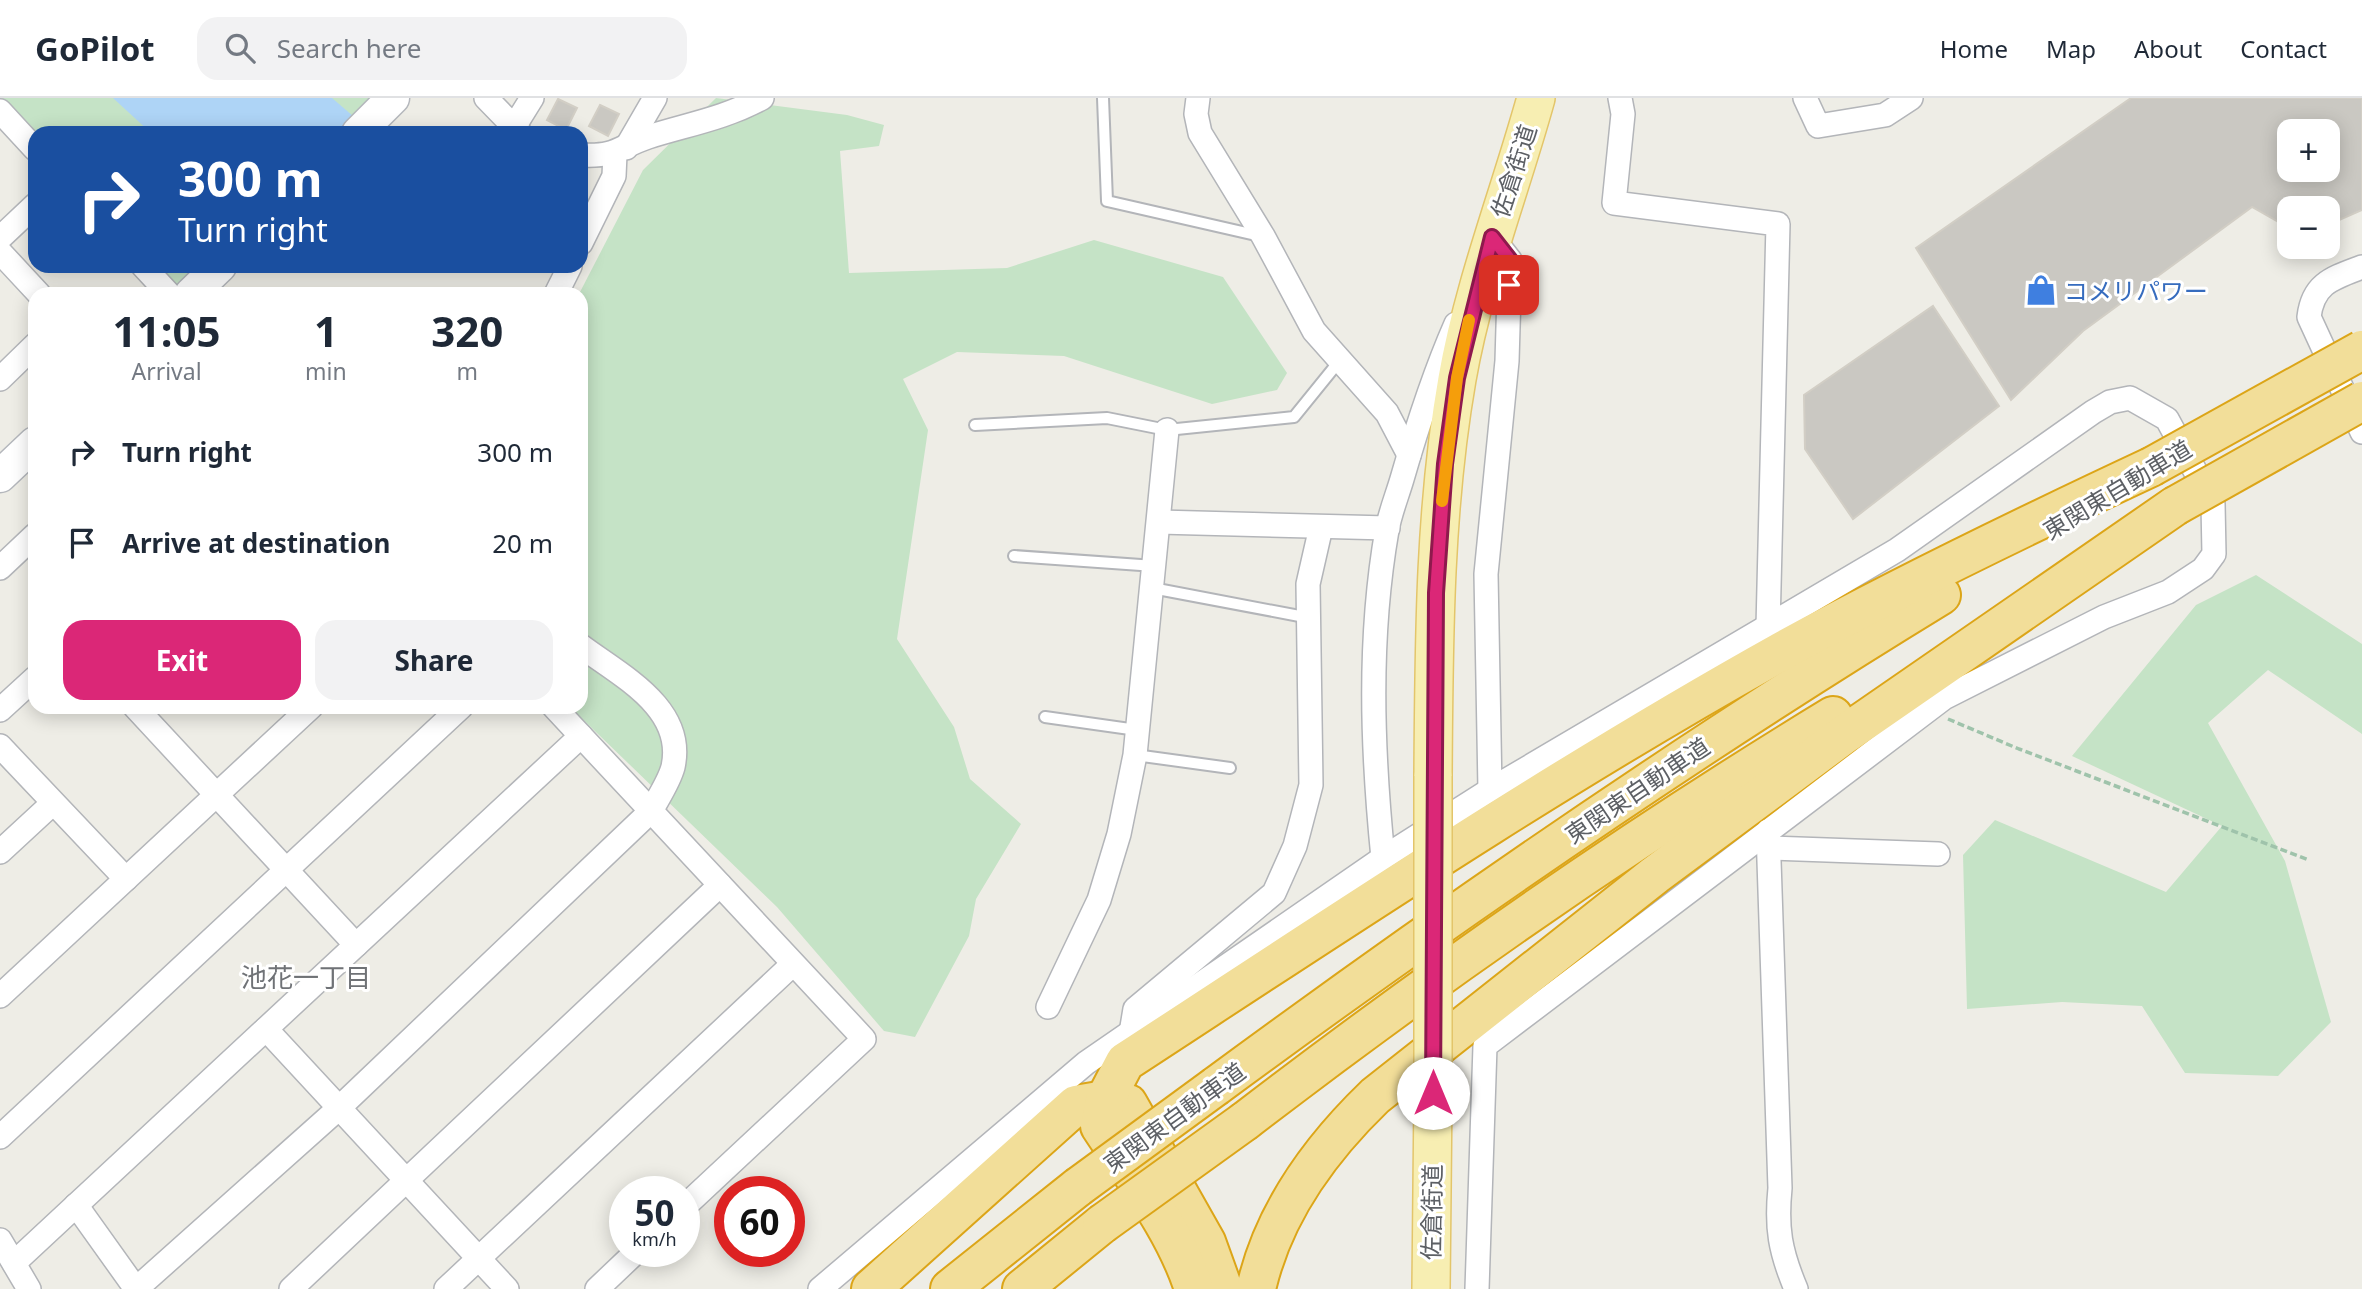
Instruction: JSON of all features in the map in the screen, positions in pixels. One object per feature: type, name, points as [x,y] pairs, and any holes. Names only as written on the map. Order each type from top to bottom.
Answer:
[{"type":"highway","name":"東関東自動車道","points":[[950,1289],[1078,1187],[1346,990],[1665,770],[2151,467],[2362,350]]},
{"type":"highway","name":"東関東自動車道","points":[[1022,1289],[1102,1224],[1245,1121],[1370,1025],[1691,803],[2175,506],[2362,401]]},
{"type":"highway","points":[[1194,1289],[1185,1263],[1163,1222],[1100,1126],[1105,1100],[1125,1062],[1506,816],[1782,651],[2032,523],[2151,467]]},
{"type":"highway","points":[[1256,1289],[1272,1234],[1293,1196],[1346,1124],[1375,1096],[1535,968],[1846,734],[2175,506]]},
{"type":"highway","points":[[871,1289],[1076,1105],[1105,1100],[1128,1104],[1206,1242],[1223,1289]]},
{"type":"main road","name":"佐倉街道","points":[[1431,1289],[1436,593],[1445,464],[1457,378],[1473,303],[1536,98]]},
{"type":"street","points":[[486,98],[513,126]]},
{"type":"street","points":[[519,126],[531,98]]},
{"type":"street","points":[[588,229],[614,176],[621,151],[655,98]]},
{"type":"street","points":[[588,154],[621,151],[646,138],[726,116],[762,98]]},
{"type":"street","points":[[1198,98],[1196,114],[1200,133],[1263,236],[1314,331],[1388,413],[1409,455]]},
{"type":"street","points":[[1620,98],[1623,114],[1614,203],[1778,224],[1768,627]]},
{"type":"street","points":[[1805,98],[1818,126],[1885,115],[1911,98]]},
{"type":"street","points":[[0,111],[28,141]]},
{"type":"street","points":[[0,238],[28,212]]},
{"type":"street","points":[[1490,790],[1486,574],[1507,361],[1510,260],[1492,237]]},
{"type":"street","points":[[0,252],[32,287]]},
{"type":"street","points":[[2362,267],[2330,280],[2311,298],[2309,317],[2362,432]]},
{"type":"street","points":[[150,273],[162,287]]},
{"type":"street","points":[[1383,858],[1375,774],[1373,697],[1376,617],[1388,528],[1443,353],[1456,324],[1473,303]]},
{"type":"street","points":[[0,379],[28,352]]},
{"type":"street","points":[[820,1289],[1086,1063],[1383,858],[1490,790],[1896,550],[2110,402],[2130,398],[2167,419],[2213,504],[2214,554],[2203,569],[2168,592],[2104,617],[1927,710],[1768,839],[1485,1046],[1477,1289]]},
{"type":"street","points":[[1048,1007],[1099,900],[1119,834],[1138,730],[1167,430]]},
{"type":"street","points":[[0,476],[28,450]]},
{"type":"street","points":[[1159,522],[1388,528]]},
{"type":"street","points":[[1131,1033],[1135,1009],[1274,893],[1295,846],[1311,785],[1308,584],[1321,527]]},
{"type":"street","points":[[0,568],[28,542]]},
{"type":"street","points":[[76,1205],[136,1289],[339,1108],[651,811],[673,767],[673,728],[648,696],[588,651]]},
{"type":"street","points":[[0,710],[28,684]]},
{"type":"street","points":[[149,714],[217,795],[356,944]]},
{"type":"street","points":[[0,996],[304,714]]},
{"type":"street","points":[[0,1137],[453,714]]},
{"type":"street","points":[[561,714],[863,1039],[700,1192]]},
{"type":"street","points":[[14,1263],[581,736]]},
{"type":"street","points":[[0,746],[126,879]]},
{"type":"street","points":[[0,852],[53,803]]},
{"type":"street","points":[[1768,839],[1938,854]]},
{"type":"street","points":[[1768,839],[1780,1188],[1777,1224],[1785,1264],[1796,1289]]},
{"type":"street","points":[[291,1289],[408,1182],[720,886]]},
{"type":"street","points":[[446,1289],[793,964]]},
{"type":"street","points":[[266,1029],[507,1289]]},
{"type":"street","points":[[0,1240],[29,1289]]},
{"type":"street","points":[[597,1289],[620,1267]]},
{"type":"lane","points":[[1103,98],[1107,201],[1263,236]]},
{"type":"lane","points":[[975,425],[1107,418],[1167,430],[1294,417],[1341,359]]},
{"type":"lane","points":[[1014,556],[1154,577],[1310,618]]},
{"type":"lane","points":[[1045,717],[1138,730]]},
{"type":"lane","points":[[1135,755],[1230,768]]},
{"type":"path","points":[[1927,710],[2019,749],[2309,860]]},
{"type":"green space","points":[[0,98],[393,98],[365,126],[28,126],[28,129],[0,111]]},
{"type":"green space","points":[[716,98],[847,115],[884,125],[879,146],[840,151],[849,273],[1007,268],[1094,240],[1223,277],[1287,373],[1277,390],[1212,404],[1064,356],[957,352],[903,379],[928,430],[897,639],[954,727],[970,779],[1021,824],[976,899],[969,936],[915,1037],[884,1031],[777,907],[577,714],[588,714],[588,287],[583,287],[643,170]]},
{"type":"green space","points":[[150,273],[207,273],[182,287],[162,287]]},
{"type":"green space","points":[[2256,575],[2362,644],[2362,734],[2268,670],[2208,723],[2285,861],[2331,1022],[2278,1076],[2185,1073],[2142,1006],[2062,1002],[1967,1009],[1963,855],[1995,820],[2166,892],[2222,826],[2072,756],[2196,605]]},
{"type":"water","points":[[113,98],[332,98],[353,116],[343,126],[143,126]]},
{"type":"building","name":"コメリパワー","points":[[2131,98],[2362,98],[2362,210],[2340,220],[2340,196],[2277,196],[2277,221],[2252,207],[2083,331],[2011,400],[1916,248]]},
{"type":"building","points":[[558,99],[577,108],[568,126],[558,126],[547,120]]},
{"type":"building","points":[[600,105],[619,114],[608,136],[589,126]]},
{"type":"building","points":[[1933,306],[1999,406],[1853,519],[1805,449],[1804,395]]},
{"type":"slow traffic","points":[[1442,501],[1457,378],[1469,320]]},
{"type":"place","name":"コメリパワー","points":[[2041,290]]},
{"type":"district","name":"池花一丁目","points":[[306,977]]},
{"type":"route","points":[[1433,1093],[1436,593],[1445,464],[1457,378],[1473,303],[1492,237],[1510,260],[1509,285]]}]
